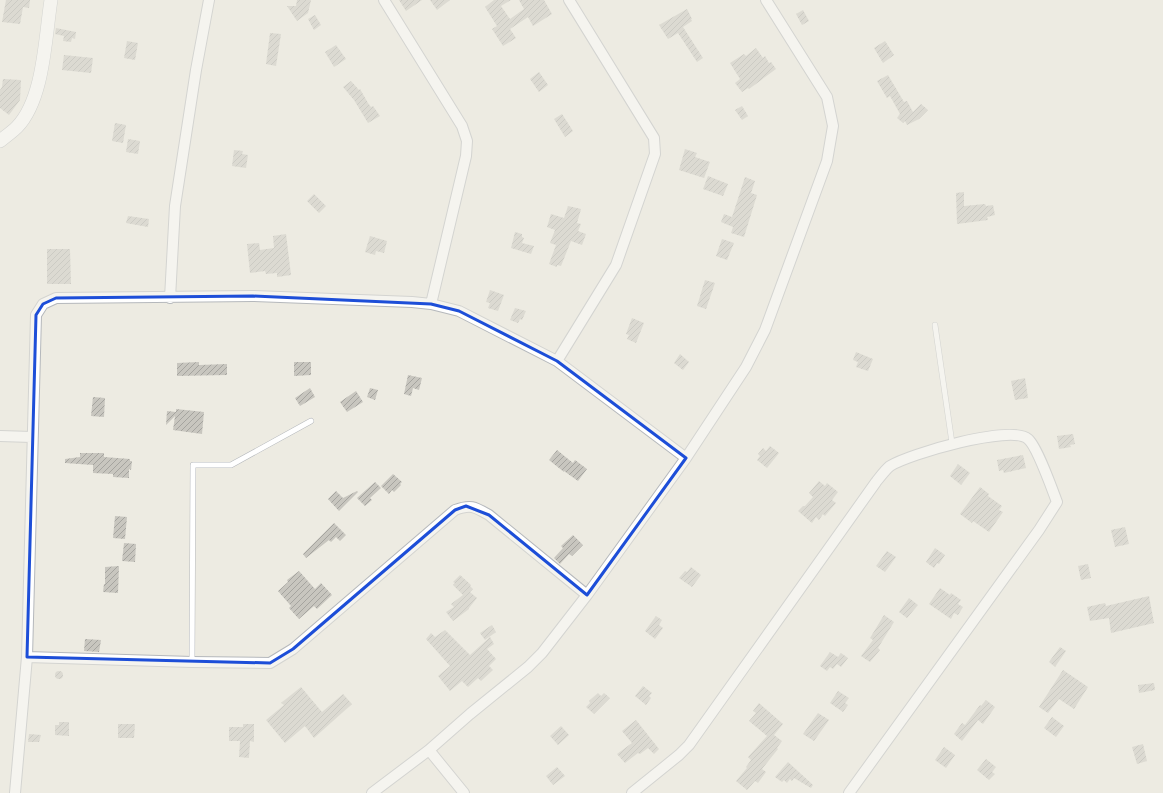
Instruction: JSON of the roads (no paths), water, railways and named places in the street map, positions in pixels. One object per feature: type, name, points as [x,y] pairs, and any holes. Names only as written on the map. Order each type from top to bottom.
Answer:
[{"type":"street","points":[[0,141],[16,128],[23,119],[34,98],[40,76],[51,0]]},
{"type":"street","points":[[170,298],[175,206],[196,70],[209,0]]},
{"type":"street","points":[[384,0],[462,126],[467,141],[466,156],[431,304]]},
{"type":"street","points":[[557,360],[616,265],[655,154],[654,138],[569,0]]},
{"type":"street","points":[[372,793],[430,750],[470,714],[528,667],[554,638],[686,458],[746,367],[765,330],[827,161],[833,126],[827,97],[766,0]]},
{"type":"street","points":[[15,793],[27,657],[36,316],[43,304],[56,298],[253,296],[431,304],[459,312],[557,360],[686,458]]},
{"type":"street","points":[[632,793],[679,755],[688,745],[876,482],[890,466],[952,443],[1002,435],[1018,435],[1028,438],[1034,446],[1057,502],[1039,530],[849,793]]},
{"type":"street","points":[[0,436],[32,437]]},
{"type":"street","points":[[27,657],[270,663],[294,649],[455,510],[466,506],[476,508],[489,515],[587,595]]},
{"type":"street","points":[[430,750],[464,793]]},
{"type":"lane","points":[[934,325],[952,443]]},
{"type":"lane","points":[[192,662],[193,465],[231,465],[311,421]]}]
